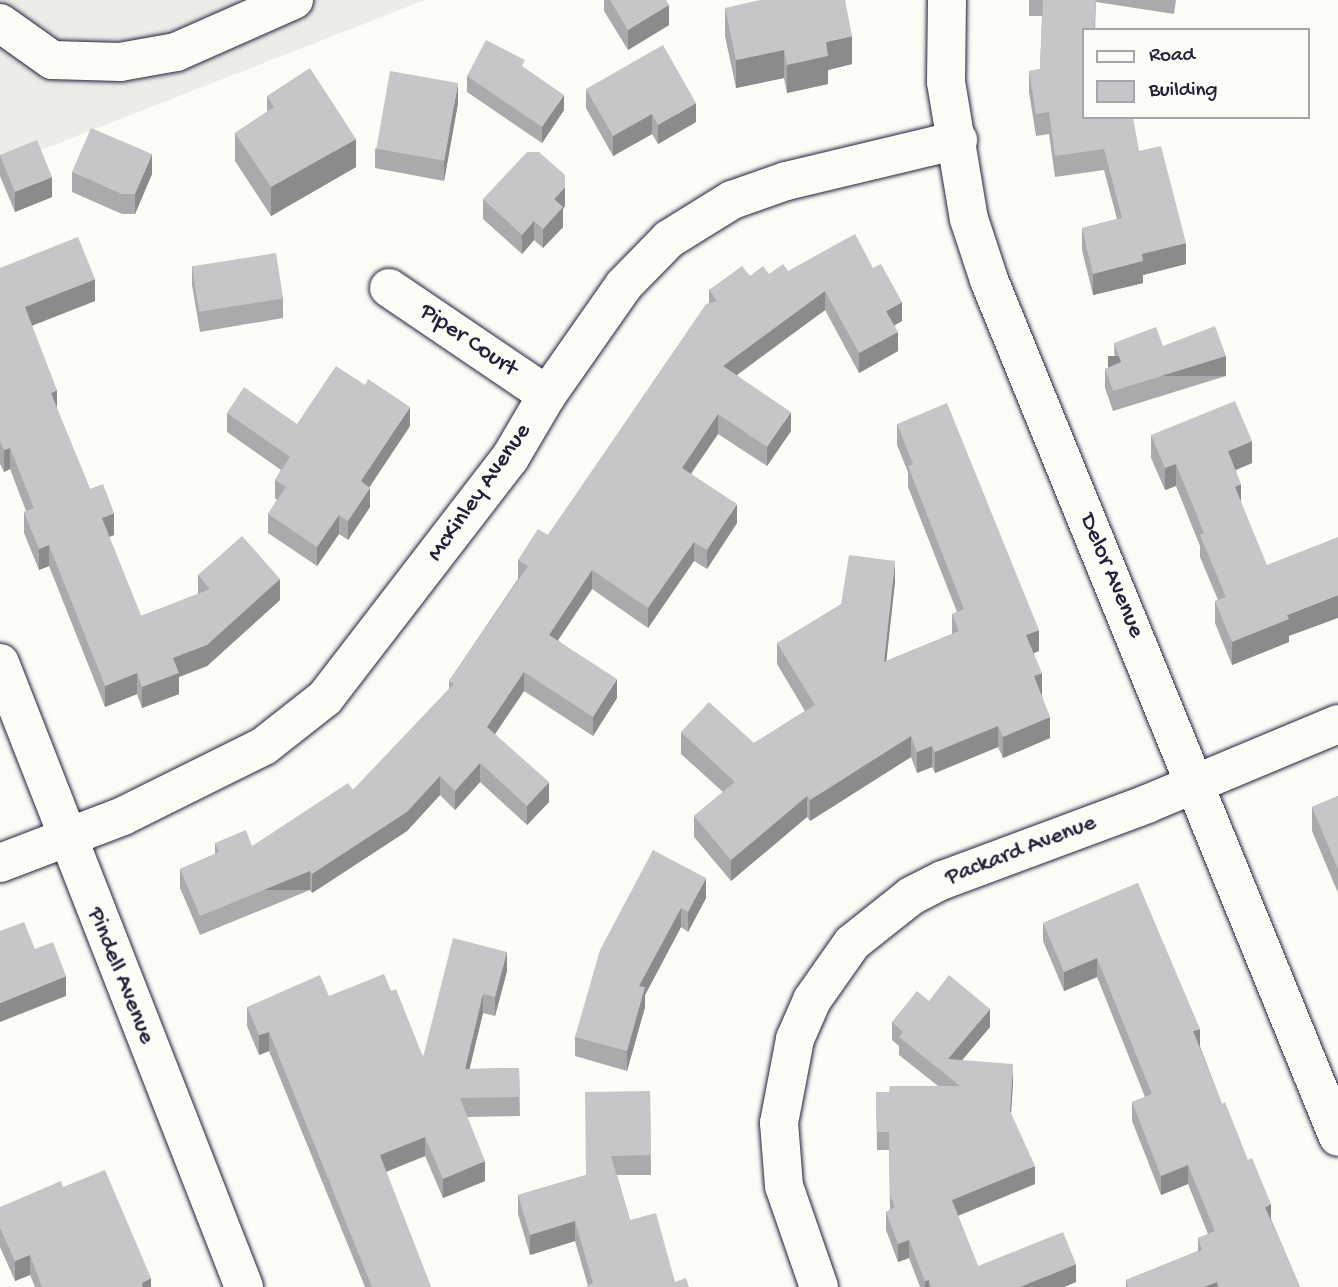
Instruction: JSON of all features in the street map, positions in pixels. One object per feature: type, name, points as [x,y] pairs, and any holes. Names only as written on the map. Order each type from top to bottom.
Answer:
[{"type":"street","points":[[0,23],[52,60],[120,62],[176,52],[294,0]]},
{"type":"street","name":"Delor Avenue","points":[[947,0],[946,82],[969,219],[989,280],[1338,1137]]},
{"type":"street","name":"McKinley Avenue","points":[[0,863],[70,838],[264,746],[325,698],[510,458],[547,394],[624,285],[669,239],[702,216],[732,200],[786,181],[958,141]]},
{"type":"street","name":"Piper Court","points":[[389,289],[547,394]]},
{"type":"street","name":"Pindell Avenue","points":[[0,663],[70,838],[86,892],[244,1287]]},
{"type":"street","name":"Packard Avenue","points":[[818,1287],[784,1186],[779,1122],[786,1072],[812,1000],[852,943],[880,917],[943,880],[1196,783],[1338,724]]},
{"type":"shaded area","points":[[0,0],[425,0],[0,166]]},
{"type":"building","points":[[610,0],[666,0],[669,5],[628,30]]},
{"type":"building","points":[[760,0],[845,0],[852,36],[826,42],[828,56],[787,65],[784,50],[736,60],[725,8]]},
{"type":"building","points":[[1043,0],[1096,0],[1094,28],[1082,28],[1082,119],[1133,119],[1139,151],[1161,146],[1186,243],[1142,254],[1143,261],[1093,274],[1082,228],[1122,218],[1104,149],[1055,156],[1049,112],[1036,114],[1029,71],[1040,69]]},
{"type":"building","points":[[486,40],[525,60],[522,66],[564,95],[542,127],[467,76]]},
{"type":"building","points":[[663,45],[696,103],[658,125],[652,114],[613,136],[586,89]]},
{"type":"building","points":[[310,68],[356,139],[271,187],[235,133],[274,107],[267,96]]},
{"type":"building","points":[[390,71],[458,83],[444,161],[376,149]]},
{"type":"building","points":[[91,128],[152,154],[135,194],[122,194],[72,172]]},
{"type":"building","points":[[37,140],[52,177],[15,192],[0,155]]},
{"type":"building","points":[[527,152],[539,152],[565,175],[565,187],[554,199],[563,207],[543,229],[534,221],[522,235],[483,199]]},
{"type":"building","points":[[855,234],[873,268],[881,264],[902,302],[886,311],[898,332],[859,353],[825,291],[723,366],[791,412],[767,447],[718,414],[682,468],[737,504],[707,550],[694,542],[648,608],[592,570],[549,635],[617,679],[593,717],[524,672],[487,727],[549,782],[527,806],[480,763],[455,791],[440,776],[407,812],[312,874],[310,871],[200,916],[180,869],[219,852],[215,843],[246,830],[252,846],[348,783],[353,790],[454,684],[449,681],[528,566],[518,560],[538,529],[548,535],[706,304],[717,301],[709,290],[742,266],[750,276],[763,266],[769,274],[783,264],[788,271]]},
{"type":"building","points":[[78,237],[95,279],[25,307],[57,390],[51,393],[90,489],[103,484],[114,513],[102,518],[141,616],[210,589],[198,575],[242,536],[280,579],[207,645],[173,658],[179,673],[142,687],[137,673],[105,686],[49,545],[39,549],[24,512],[34,508],[10,448],[4,450],[0,442],[0,268]]},
{"type":"building","points":[[276,253],[283,298],[199,312],[192,266]]},
{"type":"building","points":[[1215,326],[1226,356],[1113,391],[1105,369],[1121,362],[1114,343],[1156,327],[1163,346]]},
{"type":"building","points":[[336,366],[365,385],[368,379],[410,407],[361,481],[370,488],[348,521],[339,515],[317,547],[268,514],[286,487],[275,480],[290,457],[227,413],[244,387],[297,424]]},
{"type":"building","points":[[1235,401],[1252,441],[1228,451],[1241,484],[1235,487],[1267,565],[1338,537],[1338,595],[1287,615],[1289,619],[1232,642],[1215,601],[1226,597],[1200,535],[1204,533],[1176,464],[1165,468],[1151,435]]},
{"type":"building","points":[[947,403],[1039,630],[1026,635],[1042,673],[1034,676],[1050,717],[1003,737],[998,726],[935,752],[932,746],[917,752],[911,736],[810,800],[807,796],[731,860],[694,816],[735,782],[681,732],[709,702],[754,743],[815,705],[777,643],[841,604],[849,555],[895,561],[884,662],[959,631],[952,614],[964,609],[908,466],[913,464],[897,424]]},
{"type":"building","points":[[1338,796],[1338,869],[1312,807]]},
{"type":"building","points":[[653,850],[706,878],[688,912],[681,908],[639,986],[645,987],[627,1051],[575,1037],[600,950]]},
{"type":"building","points":[[1138,883],[1200,1029],[1193,1031],[1222,1104],[1225,1102],[1248,1160],[1252,1158],[1271,1204],[1265,1207],[1300,1287],[1219,1287],[1217,1282],[1204,1287],[1128,1287],[1126,1280],[1202,1250],[1198,1238],[1215,1231],[1188,1165],[1161,1176],[1132,1102],[1152,1094],[1097,958],[1064,972],[1043,923]]},
{"type":"building","points":[[24,922],[35,949],[53,942],[66,976],[0,1003],[0,931]]},
{"type":"building","points":[[453,938],[507,952],[495,997],[483,994],[465,1069],[519,1068],[520,1097],[460,1098],[485,1161],[443,1179],[425,1137],[380,1155],[431,1287],[372,1287],[269,1032],[259,1035],[247,1007],[320,975],[329,996],[384,974],[391,991],[396,989],[423,1057]]},
{"type":"building","points":[[949,975],[990,1009],[948,1059],[1013,1064],[1010,1111],[1035,1166],[952,1200],[978,1266],[1063,1232],[1076,1264],[1020,1287],[931,1287],[929,1280],[925,1281],[909,1240],[898,1244],[886,1212],[895,1207],[890,1195],[889,1132],[877,1132],[876,1092],[889,1092],[890,1086],[960,1086],[899,1037],[903,1032],[892,1022],[917,991],[929,1001]]},
{"type":"building","points":[[650,1091],[651,1155],[611,1156],[630,1220],[656,1213],[675,1282],[686,1278],[689,1287],[585,1287],[593,1283],[575,1221],[530,1235],[518,1195],[586,1175],[585,1092]]},
{"type":"building","points":[[105,1170],[151,1278],[142,1283],[143,1287],[42,1287],[30,1255],[15,1261],[0,1228],[0,1207],[61,1181],[63,1187]]}]
